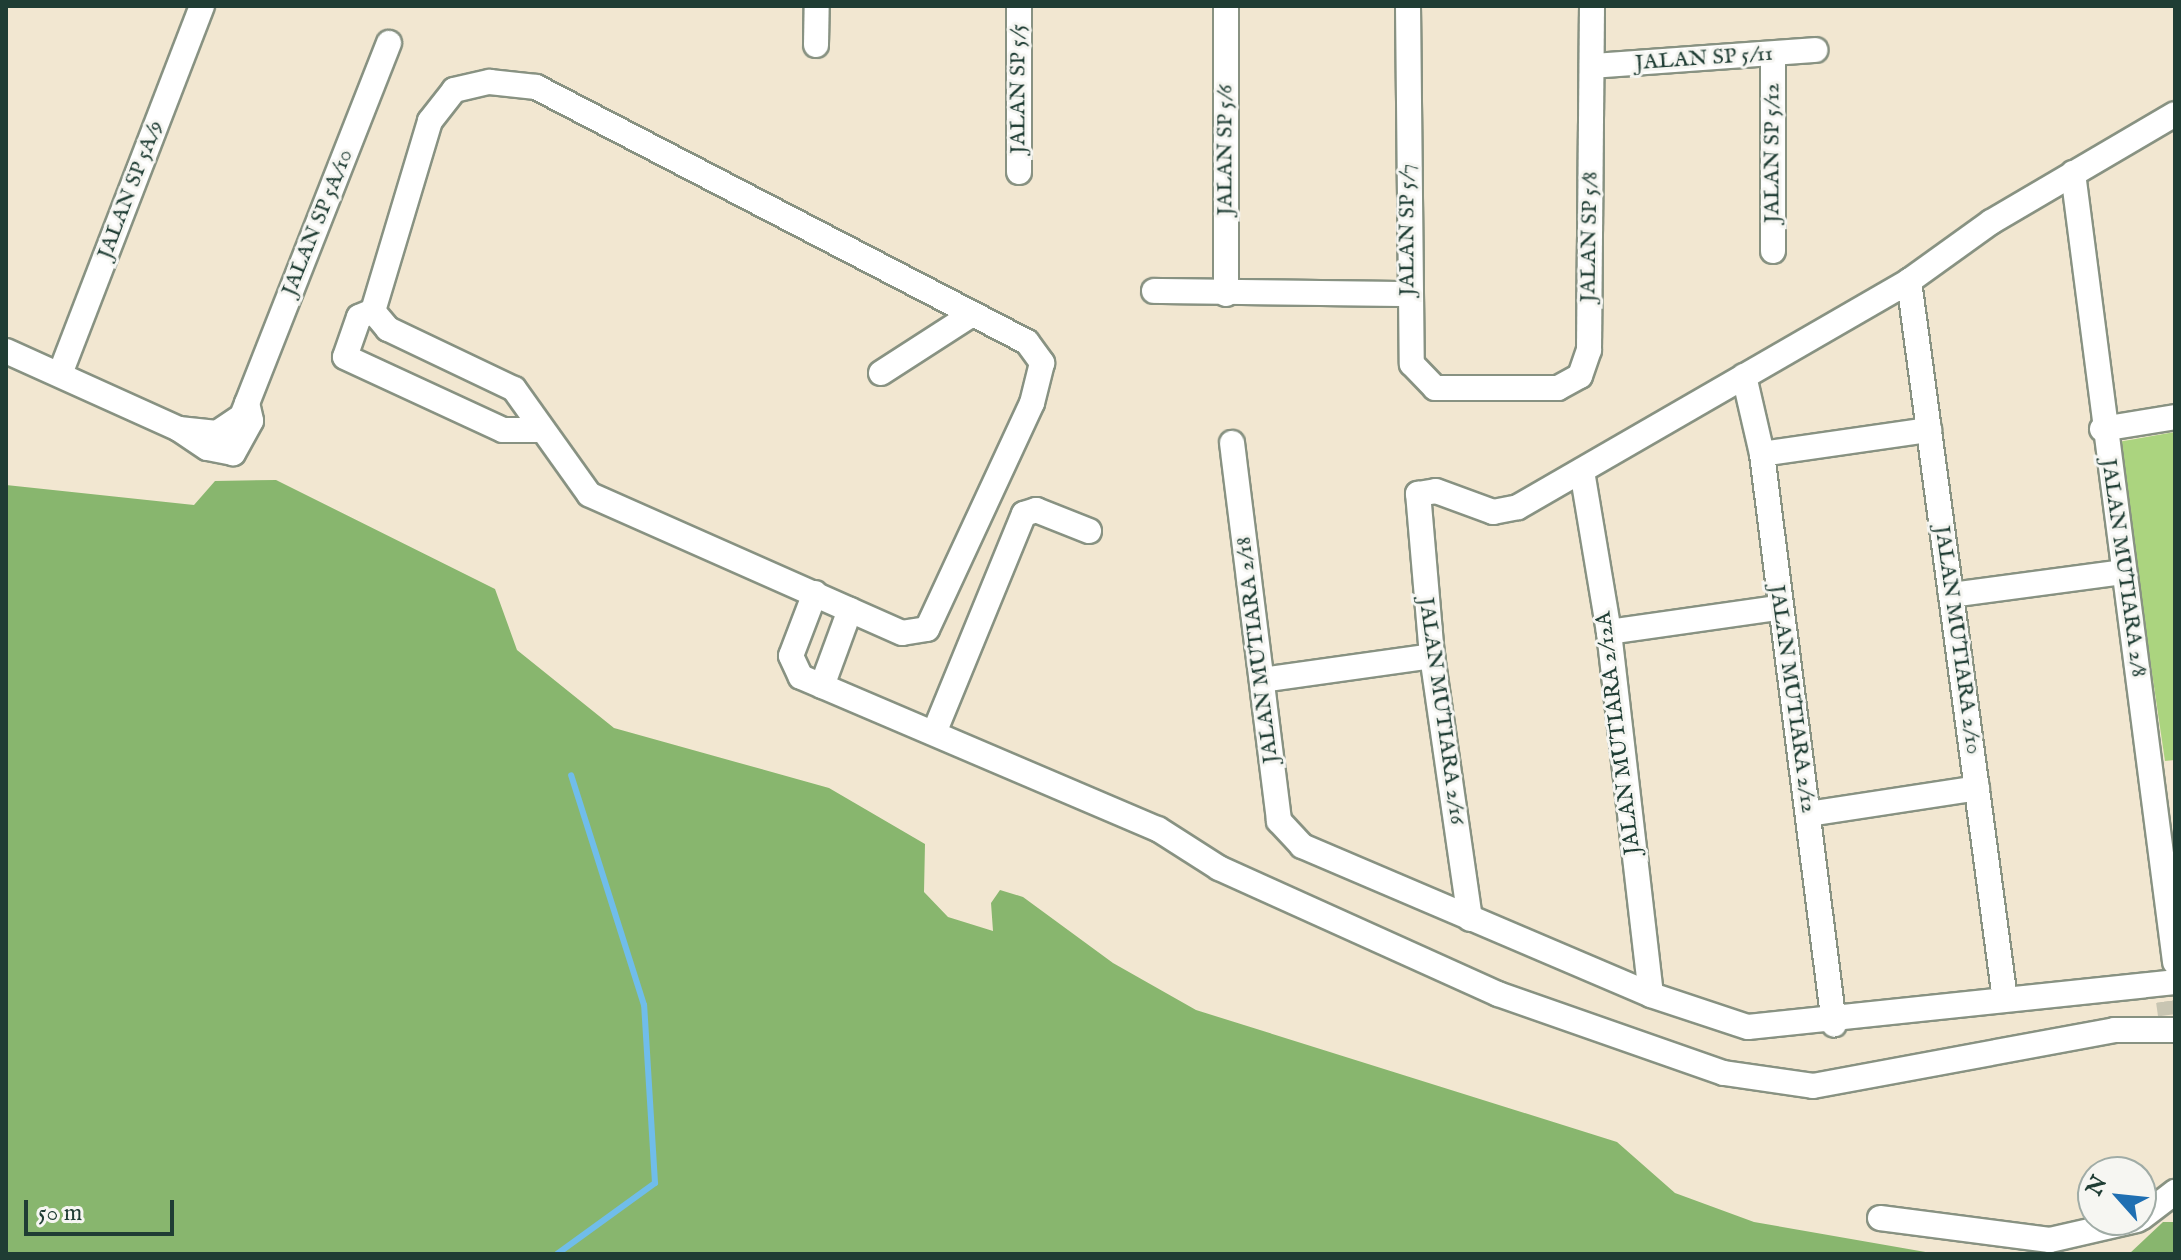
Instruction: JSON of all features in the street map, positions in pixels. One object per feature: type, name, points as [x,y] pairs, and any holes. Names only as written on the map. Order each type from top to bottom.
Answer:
[{"type":"street","name":"JALAN SP 5A/9","points":[[60,374],[202,6]]},
{"type":"street","points":[[816,45],[817,6]]},
{"type":"street","name":"JALAN SP 5/5","points":[[1019,6],[1019,172]]},
{"type":"street","name":"JALAN SP 5/6","points":[[1226,6],[1226,294]]},
{"type":"street","name":"JALAN SP 5/7","points":[[1408,6],[1408,294],[1412,364],[1420,379],[1435,388],[1491,388]]},
{"type":"street","name":"JALAN SP 5/8","points":[[1491,388],[1558,388],[1580,376],[1589,350],[1592,6]]},
{"type":"street","name":"JALAN SP 5A/10","points":[[60,374],[179,429],[207,448],[233,453],[251,421],[247,403],[389,43]]},
{"type":"street","name":"JALAN SP 5/11","points":[[1592,66],[1815,50]]},
{"type":"street","name":"JALAN SP 5/12","points":[[1773,55],[1773,251]]},
{"type":"street","points":[[490,82],[536,87],[1027,342],[1042,363],[1032,403],[927,629],[902,633],[589,494],[537,430],[514,389],[388,329],[373,311],[430,121],[454,90],[490,82]]},
{"type":"street","points":[[1582,471],[1909,281],[2073,173],[2175,114]]},
{"type":"street","name":"JALAN MUTIARA 2/8","points":[[2073,173],[2102,429],[2123,572],[2164,772],[2172,998]]},
{"type":"street","name":"JALAN MUTIARA 2/10","points":[[1909,281],[2005,1000]]},
{"type":"street","points":[[1154,291],[1408,294]]},
{"type":"street","points":[[373,311],[359,317],[345,357],[503,430],[537,430]]},
{"type":"street","points":[[881,373],[971,315]]},
{"type":"street","points":[[6,351],[60,374]]},
{"type":"street","name":"JALAN MUTIARA 2/12","points":[[1744,376],[1762,454],[1778,608],[1834,1024]]},
{"type":"street","points":[[2102,429],[2175,417]]},
{"type":"street","points":[[1762,454],[1929,430]]},
{"type":"street","name":"JALAN MUTIARA 2/18","points":[[1232,443],[1279,821],[1302,846],[1470,919]]},
{"type":"street","name":"JALAN MUTIARA 2/16","points":[[1470,919],[1432,656],[1415,503],[1427,489],[1506,512],[1582,471]]},
{"type":"street","name":"JALAN MUTIARA 2/12A","points":[[1582,471],[1609,632],[1651,995]]},
{"type":"street","points":[[934,733],[1024,514],[1036,510],[1089,531]]},
{"type":"street","points":[[1951,595],[2123,572]]},
{"type":"street","points":[[815,593],[791,656],[801,677],[1158,829],[1219,868],[1485,988],[1724,1073],[1813,1086],[2114,1030],[2172,998]]},
{"type":"street","points":[[1609,632],[1778,608]]},
{"type":"street","points":[[822,686],[850,610]]},
{"type":"street","points":[[1262,680],[1432,656]]},
{"type":"street","points":[[1808,814],[1977,788]]},
{"type":"street","points":[[1470,919],[1651,995],[1748,1027],[1834,1024],[2005,1000],[2172,998]]},
{"type":"street","points":[[2157,1206],[2175,1192]]},
{"type":"street","points":[[1880,1218],[2050,1240],[2077,1234]]},
{"type":"green space","points":[[2175,432],[2175,760],[2165,761],[2118,442]]},
{"type":"green space","points":[[276,480],[495,589],[517,650],[614,728],[829,788],[925,844],[924,892],[948,917],[993,931],[991,903],[1000,890],[1023,897],[1113,963],[1196,1010],[1617,1142],[1675,1193],[1754,1222],[1937,1254],[6,1254],[6,485],[194,505],[215,481]]},
{"type":"green space","points":[[2163,1222],[2175,1222],[2175,1254],[2129,1254],[2148,1236],[2157,1236],[2157,1228]]},
{"type":"waterway","points":[[557,1254],[655,1183],[644,1005],[571,775]]},
{"type":"tunnel","points":[[2168,1001],[2170,1015]]}]
